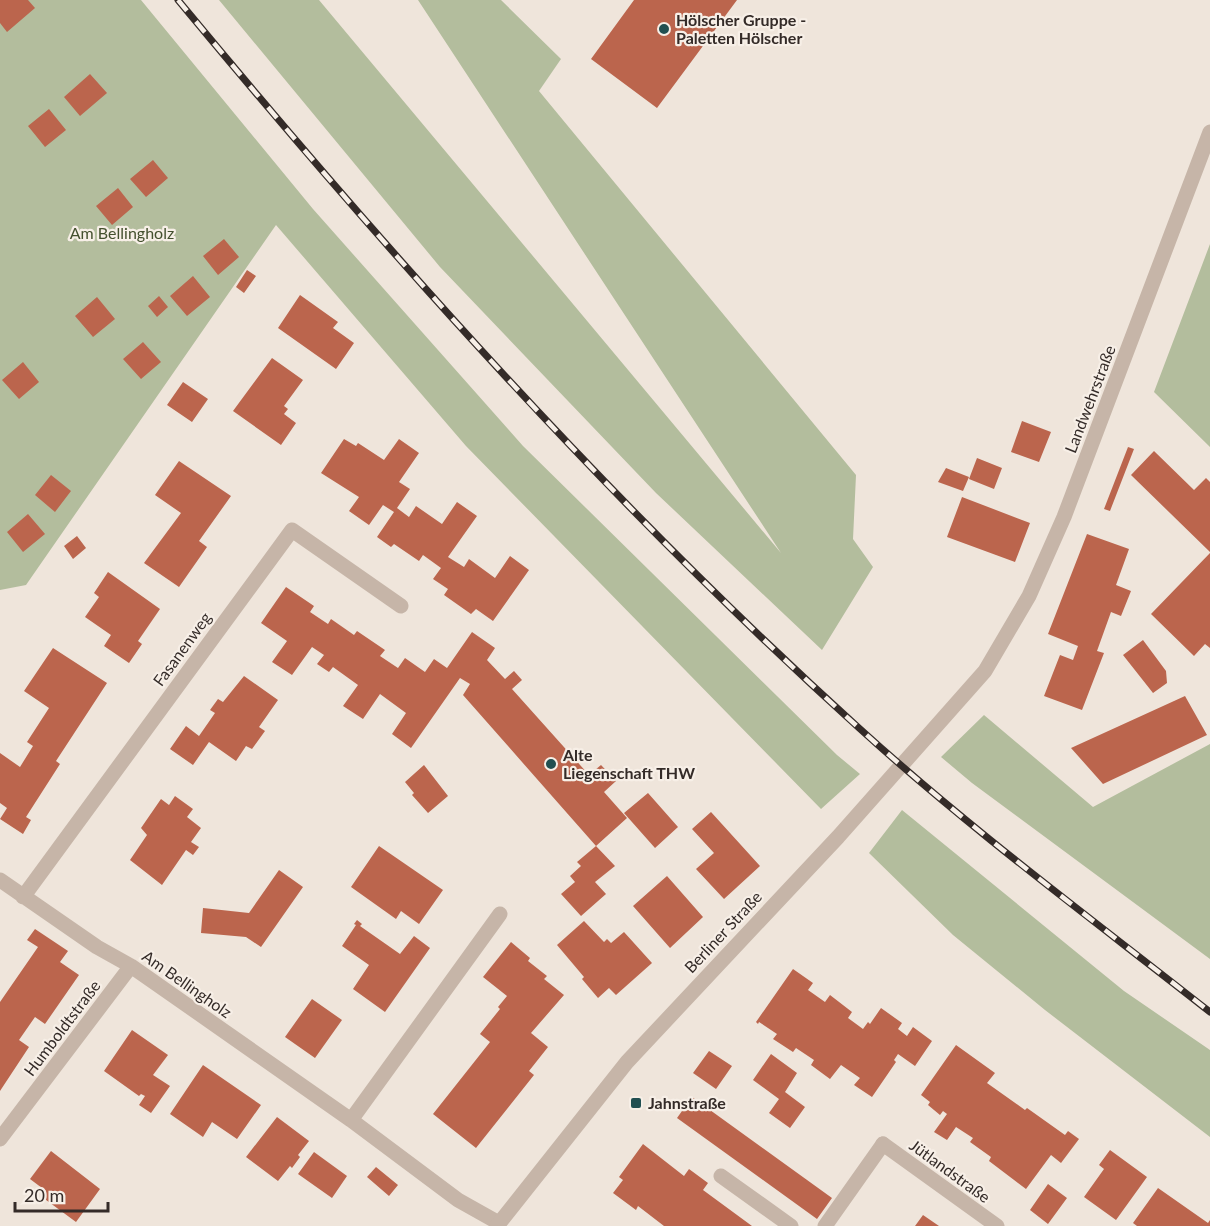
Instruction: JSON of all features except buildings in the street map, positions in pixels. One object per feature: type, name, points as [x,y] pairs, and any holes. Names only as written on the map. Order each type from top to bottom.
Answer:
[{"type":"street","name":"Landwehrstraße","points":[[985,671],[1029,596],[1064,517],[1210,132]]},
{"type":"street","name":"Fasanenweg","points":[[23,897],[292,530],[401,606]]},
{"type":"street","name":"Berliner Straße","points":[[500,1225],[627,1062],[838,837],[985,671]]},
{"type":"street","name":"Am Bellingholz","points":[[0,880],[97,947],[131,966],[351,1120],[458,1200],[500,1225]]},
{"type":"street","points":[[351,1120],[500,914]]},
{"type":"street","name":"Humboldtstraße","points":[[0,1139],[131,966]]},
{"type":"street","name":"Jütlandstraße","points":[[825,1226],[883,1144],[997,1226]]},
{"type":"street","points":[[721,1176],[791,1226]]},
{"type":"green space","name":"Am Bellingholz","points":[[0,0],[141,0],[313,209],[523,446],[837,755],[860,774],[821,809],[466,446],[276,225],[26,585],[0,590]]},
{"type":"green space","points":[[219,0],[319,0],[781,553],[418,0],[501,0],[561,59],[539,91],[856,475],[853,539],[873,567],[822,650],[656,493],[440,267]]},
{"type":"green space","points":[[1210,244],[1210,447],[1154,392]]},
{"type":"green space","points":[[984,715],[1093,807],[1210,744],[1210,959],[972,783],[941,757]]},
{"type":"green space","points":[[902,810],[1124,991],[1210,1050],[1210,1137],[1045,1010],[953,935],[869,853]]},
{"type":"railway","points":[[178,0],[258,96],[422,284],[505,376],[678,556],[859,728],[944,802],[1210,1012]]},
{"type":"place","name":"Hölscher Gruppe - Paletten Hölscher","points":[[664,29]]},
{"type":"place","name":"Alte Liegenschaft THW","points":[[551,764]]},
{"type":"place","name":"Jahnstraße","points":[[636,1103]]}]
